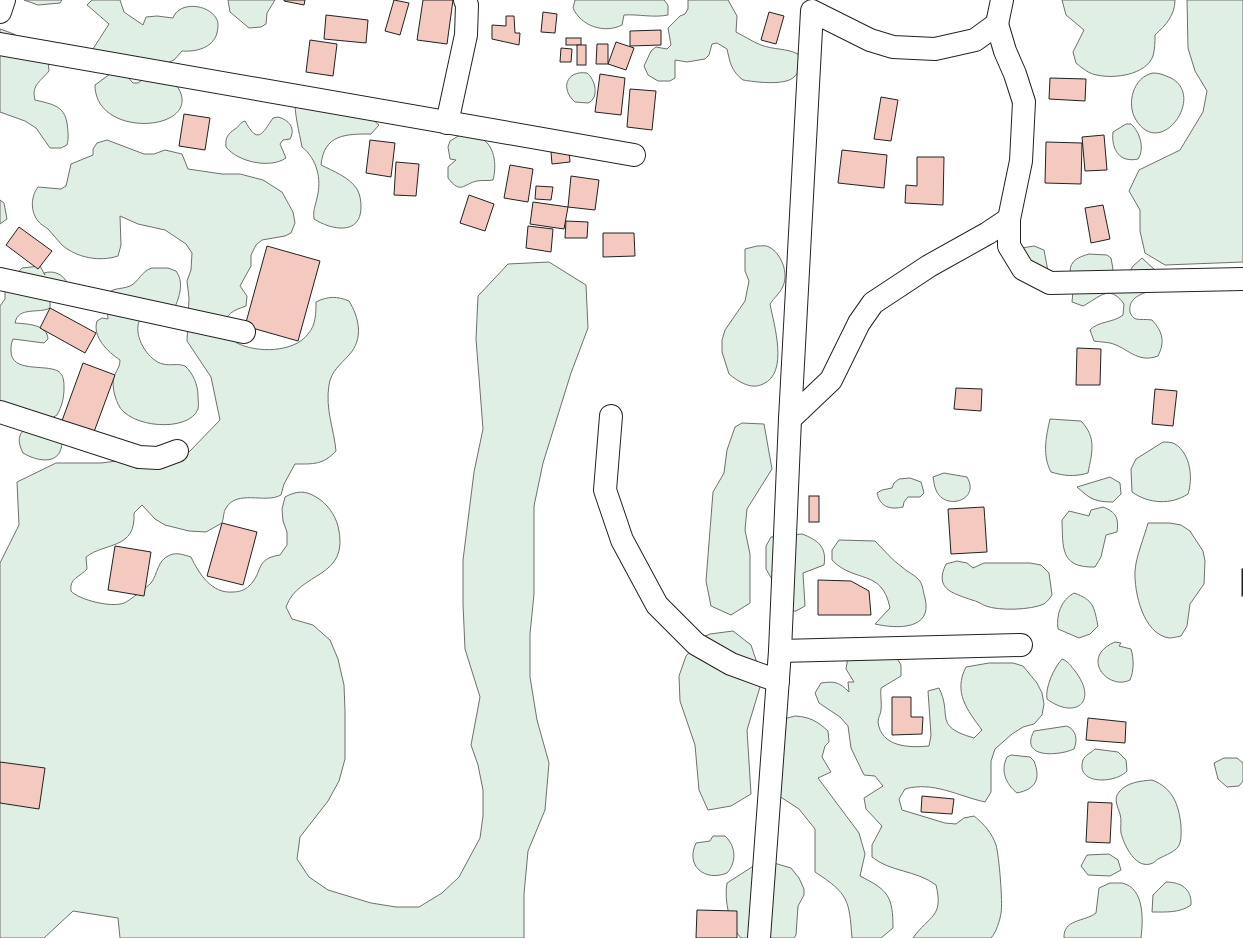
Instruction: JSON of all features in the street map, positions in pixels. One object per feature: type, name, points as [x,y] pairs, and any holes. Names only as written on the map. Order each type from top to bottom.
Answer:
[{"type":"street","points":[[0,12],[4,0]]},
{"type":"street","points":[[447,123],[466,36],[468,4],[465,0]]},
{"type":"street","points":[[1002,0],[997,24],[1005,51],[1015,74],[1024,102],[1021,161],[1009,219],[1009,246],[1023,269],[1050,283],[1243,279]]},
{"type":"street","points":[[759,938],[780,651],[790,420],[812,5],[870,40],[893,47],[935,49],[955,45],[975,40],[997,24]]},
{"type":"street","points":[[0,44],[634,155]]},
{"type":"street","points":[[790,420],[831,380],[859,324],[873,303],[929,266],[988,233],[1009,219]]},
{"type":"street","points":[[0,279],[244,332]]},
{"type":"street","points":[[0,412],[139,457],[158,458],[177,451]]},
{"type":"street","points":[[611,416],[605,490],[622,540],[657,605],[696,644],[731,664],[778,681]]},
{"type":"street","points":[[780,651],[1021,646]]},
{"type":"green space","points":[[24,0],[62,0],[60,3],[38,5]]},
{"type":"green space","points":[[92,0],[120,0],[124,12],[143,25],[146,17],[157,16],[173,18],[181,9],[194,6],[200,7],[212,13],[216,18],[218,23],[217,33],[215,38],[208,46],[193,51],[182,51],[174,60],[158,67],[91,52],[109,24],[87,5]]},
{"type":"green space","points":[[228,0],[275,0],[267,13],[266,24],[261,27],[249,28],[230,12]]},
{"type":"green space","points":[[575,0],[664,0],[668,5],[668,15],[624,15],[622,25],[615,28],[608,29],[594,27],[587,24],[577,14],[573,8]]},
{"type":"green space","points":[[688,0],[728,0],[737,16],[736,32],[761,45],[798,54],[801,66],[797,74],[790,80],[784,82],[743,80],[733,70],[727,49],[717,43],[712,44],[709,55],[705,59],[687,62],[675,60],[675,78],[670,81],[658,81],[648,75],[644,66],[651,51],[656,47],[667,49],[671,45],[668,28],[680,16],[685,14],[688,9]]},
{"type":"green space","points":[[1062,0],[1175,0],[1175,5],[1172,15],[1155,35],[1153,56],[1144,68],[1120,76],[1104,76],[1091,73],[1076,63],[1073,52],[1084,30],[1066,15]]},
{"type":"green space","points":[[1187,0],[1243,0],[1243,262],[1165,265],[1145,253],[1140,231],[1140,210],[1129,191],[1139,170],[1180,150],[1203,112],[1207,91],[1195,71],[1188,48]]},
{"type":"green space","points":[[0,29],[14,34],[48,61],[49,71],[34,91],[35,100],[56,106],[63,112],[67,126],[67,145],[61,148],[50,148],[36,128],[25,121],[0,112]]},
{"type":"green space","points":[[587,73],[594,84],[594,97],[592,101],[588,103],[575,102],[570,97],[568,92],[567,86],[570,77],[574,74]]},
{"type":"green space","points":[[1153,73],[1171,78],[1181,87],[1184,98],[1182,110],[1176,121],[1167,129],[1157,133],[1146,130],[1136,120],[1133,114],[1132,106],[1133,92],[1136,85],[1140,80]]},
{"type":"green space","points":[[110,74],[126,75],[133,83],[138,83],[142,80],[177,86],[182,101],[177,113],[164,120],[147,123],[129,122],[112,115],[100,103],[95,85]]},
{"type":"green space","points":[[295,97],[370,117],[379,125],[371,134],[353,134],[338,138],[327,147],[323,155],[321,165],[350,181],[359,193],[361,205],[360,216],[356,223],[351,226],[336,228],[314,219],[319,184],[317,170],[315,163],[302,147],[296,116]]},
{"type":"green space","points":[[278,117],[288,122],[292,128],[292,135],[290,139],[283,140],[280,144],[286,158],[272,163],[254,162],[238,157],[226,147],[226,141],[230,133],[243,122],[245,121],[253,133],[257,135],[266,129],[273,118]]},
{"type":"green space","points":[[1126,124],[1131,124],[1139,136],[1141,150],[1138,159],[1126,159],[1115,150],[1113,132]]},
{"type":"green space","points":[[460,135],[479,137],[484,140],[492,150],[495,162],[493,180],[472,182],[459,187],[452,183],[448,178],[448,167],[456,160],[450,159],[448,147],[450,141]]},
{"type":"green space","points":[[107,140],[144,154],[154,154],[165,150],[182,154],[188,169],[222,174],[240,174],[263,180],[282,192],[293,212],[295,223],[291,233],[285,236],[262,240],[256,245],[251,255],[251,266],[240,286],[247,296],[246,306],[231,313],[226,319],[223,327],[235,342],[264,350],[284,348],[294,345],[302,340],[313,327],[316,302],[329,298],[340,298],[349,301],[355,314],[358,328],[357,342],[354,349],[334,372],[329,385],[328,402],[336,451],[331,456],[317,463],[295,464],[284,484],[281,495],[267,498],[244,498],[231,502],[225,510],[222,523],[206,532],[189,531],[165,525],[155,519],[142,505],[134,513],[133,525],[130,533],[125,539],[86,557],[87,569],[73,580],[71,587],[71,591],[88,600],[104,604],[124,603],[151,583],[160,564],[166,557],[173,554],[178,554],[191,557],[207,582],[219,590],[225,592],[235,592],[242,590],[254,581],[260,567],[266,560],[280,555],[287,545],[287,532],[283,521],[282,509],[285,497],[293,493],[304,492],[316,497],[327,506],[333,514],[338,526],[340,543],[337,556],[331,566],[301,586],[292,595],[286,607],[292,619],[313,625],[330,640],[338,659],[344,685],[345,759],[339,781],[328,801],[300,837],[297,859],[309,877],[328,890],[371,903],[396,907],[419,907],[442,893],[459,877],[480,838],[483,816],[483,790],[478,765],[471,745],[480,697],[465,649],[463,604],[463,560],[474,472],[483,429],[476,339],[478,296],[508,264],[549,262],[586,285],[588,328],[571,373],[543,463],[534,506],[534,594],[530,634],[530,677],[537,720],[549,763],[545,810],[528,851],[524,894],[524,938],[120,938],[118,918],[73,911],[44,938],[0,938],[0,563],[19,525],[17,482],[56,463],[101,463],[189,452],[220,420],[211,377],[187,341],[189,298],[187,281],[191,270],[192,253],[186,244],[165,230],[138,224],[120,216],[121,245],[118,256],[104,259],[89,258],[75,253],[62,245],[35,217],[32,204],[38,187],[61,189],[66,186],[71,164],[93,155],[93,149],[97,143]]},
{"type":"green space","points":[[0,200],[4,203],[7,219],[0,224]]},
{"type":"green space","points":[[757,246],[768,246],[777,254],[783,264],[785,281],[779,293],[770,304],[778,348],[776,370],[771,378],[763,384],[759,386],[750,386],[737,380],[729,374],[722,352],[722,340],[725,330],[745,301],[749,281],[745,271],[745,249]]},
{"type":"green space","points":[[1034,246],[1044,250],[1048,271],[1042,281],[1022,248]]},
{"type":"green space","points":[[1089,254],[1107,255],[1111,258],[1113,269],[1110,273],[1070,272],[1073,262]]},
{"type":"green space","points":[[1142,258],[1155,270],[1149,291],[1138,296],[1132,301],[1130,312],[1136,319],[1152,320],[1161,333],[1162,346],[1158,356],[1151,358],[1144,358],[1132,354],[1110,343],[1094,341],[1090,330],[1093,327],[1119,318],[1123,315],[1124,304],[1114,294],[1104,294],[1083,306],[1072,302],[1073,291],[1128,275],[1133,266]]},
{"type":"green space","points":[[40,266],[45,275],[44,273],[51,272],[61,275],[68,284],[50,298],[50,308],[45,310],[24,312],[20,314],[15,323],[36,326],[44,330],[48,339],[44,343],[13,339],[11,351],[12,358],[22,365],[52,369],[61,374],[64,383],[63,399],[57,415],[52,418],[4,408],[0,401],[0,306],[5,299],[5,287],[22,268]]},
{"type":"green space","points":[[168,268],[176,271],[181,284],[180,293],[175,307],[148,310],[138,324],[138,332],[141,343],[148,354],[158,362],[166,365],[185,366],[193,376],[198,392],[198,409],[192,417],[183,422],[171,424],[145,422],[133,418],[124,412],[118,404],[113,385],[120,360],[102,344],[96,327],[97,321],[102,318],[108,319],[106,295],[111,291],[130,286],[136,282],[148,269]]},
{"type":"green space","points":[[1050,419],[1081,421],[1086,427],[1092,446],[1088,473],[1069,476],[1051,472],[1046,459],[1046,439]]},
{"type":"green space","points":[[742,423],[764,424],[772,469],[747,509],[745,530],[750,554],[750,603],[731,615],[711,606],[706,581],[713,492],[724,473],[727,450],[735,427]]},
{"type":"green space","points":[[23,431],[62,441],[61,449],[58,455],[48,460],[42,460],[23,453],[19,441]]},
{"type":"green space","points":[[1163,442],[1171,442],[1175,444],[1184,454],[1189,467],[1190,488],[1188,494],[1181,498],[1160,502],[1146,499],[1132,492],[1131,469],[1136,459]]},
{"type":"green space","points":[[944,473],[967,477],[970,485],[969,492],[965,497],[960,500],[953,501],[946,500],[940,496],[935,488],[933,477]]},
{"type":"green space","points":[[1110,477],[1120,483],[1121,494],[1113,502],[1093,499],[1077,487]]},
{"type":"green space","points":[[910,478],[921,482],[924,493],[920,497],[908,497],[904,502],[903,507],[898,508],[890,508],[880,502],[877,493],[882,490],[892,488],[894,483],[899,479]]},
{"type":"green space","points":[[1103,507],[1114,513],[1116,516],[1117,532],[1106,535],[1101,557],[1095,567],[1075,564],[1069,560],[1066,554],[1063,539],[1062,520],[1069,511],[1089,516],[1091,510]]},
{"type":"green space","points":[[1148,523],[1170,523],[1181,525],[1190,531],[1203,551],[1205,561],[1204,584],[1190,604],[1187,626],[1181,636],[1169,638],[1160,635],[1147,621],[1138,600],[1135,571],[1138,553]]},
{"type":"green space","points":[[802,534],[813,539],[823,549],[825,559],[824,565],[803,573],[805,606],[796,611],[784,611],[777,588],[766,569],[766,546],[771,537]]},
{"type":"green space","points":[[839,540],[875,541],[904,569],[917,578],[921,584],[925,598],[926,609],[924,616],[918,622],[911,625],[893,627],[875,624],[890,608],[886,595],[881,587],[874,582],[850,572],[832,560],[832,550]]},
{"type":"green space","points":[[957,561],[967,563],[973,568],[984,563],[1030,563],[1041,565],[1049,573],[1052,595],[1044,604],[1031,608],[999,609],[986,606],[952,592],[944,585],[942,579],[946,564]]},
{"type":"green space","points":[[1074,593],[1086,598],[1092,605],[1098,626],[1090,634],[1079,638],[1058,629],[1060,608],[1069,596]]},
{"type":"green space","points":[[733,631],[751,645],[758,666],[760,687],[747,730],[751,794],[731,806],[708,810],[699,790],[695,745],[680,701],[679,676],[686,656],[703,637],[710,634]]},
{"type":"green space","points":[[1115,642],[1121,643],[1119,646],[1131,649],[1133,665],[1130,680],[1122,682],[1113,681],[1106,677],[1098,664],[1099,656],[1104,648]]},
{"type":"green space","points":[[895,655],[901,665],[901,676],[881,688],[881,713],[878,722],[884,737],[897,744],[913,747],[929,746],[931,735],[928,691],[939,688],[943,698],[946,719],[948,724],[953,729],[961,734],[974,738],[982,730],[967,708],[961,693],[962,676],[966,667],[989,663],[1013,663],[1023,666],[1037,683],[1042,693],[1044,704],[1042,715],[1034,724],[1023,727],[1012,734],[995,749],[991,761],[991,792],[985,802],[945,790],[926,787],[905,789],[899,799],[902,810],[945,823],[956,824],[964,818],[974,816],[990,833],[997,850],[1001,900],[1000,919],[991,938],[913,938],[934,915],[938,904],[936,885],[920,876],[887,866],[872,857],[872,845],[882,826],[866,809],[864,798],[883,786],[875,776],[864,775],[851,748],[848,726],[840,717],[819,703],[815,693],[821,683],[830,682],[839,684],[849,692],[848,682],[854,682],[846,669],[848,657]]},
{"type":"green space","points":[[1062,659],[1068,662],[1075,671],[1082,682],[1085,691],[1084,699],[1074,708],[1067,708],[1057,705],[1047,699],[1047,689],[1051,678]]},
{"type":"green space","points":[[795,716],[813,720],[828,731],[829,742],[825,746],[822,757],[831,772],[818,778],[859,833],[865,854],[860,876],[883,890],[890,901],[893,917],[893,928],[881,938],[852,938],[850,915],[845,899],[835,886],[815,872],[815,829],[799,809],[779,796],[784,719]]},
{"type":"green space","points":[[1067,726],[1074,732],[1076,738],[1074,749],[1051,754],[1036,751],[1032,747],[1031,740],[1034,731]]},
{"type":"green space","points":[[1095,749],[1118,752],[1126,760],[1127,771],[1114,778],[1106,780],[1090,778],[1085,774],[1082,768],[1083,760]]},
{"type":"green space","points":[[1011,755],[1030,757],[1034,761],[1037,773],[1037,778],[1033,786],[1017,793],[1010,786],[1004,772],[1007,757]]},
{"type":"green space","points":[[1224,758],[1237,758],[1243,763],[1243,781],[1239,786],[1227,787],[1218,779],[1214,763]]},
{"type":"green space","points":[[1152,780],[1159,783],[1174,798],[1179,811],[1181,837],[1178,847],[1153,863],[1147,864],[1136,860],[1125,844],[1121,833],[1121,816],[1117,806],[1116,797],[1126,786]]},
{"type":"green space","points":[[713,836],[725,836],[729,840],[733,849],[734,859],[727,873],[719,875],[705,874],[695,865],[693,851],[696,843],[710,841]]},
{"type":"green space","points":[[1109,854],[1118,860],[1121,870],[1110,876],[1088,875],[1081,866],[1087,855]]},
{"type":"green space","points":[[774,863],[791,868],[799,878],[804,889],[804,895],[798,906],[796,935],[794,938],[741,938],[733,927],[728,912],[726,897],[727,883],[755,865]]},
{"type":"green space","points":[[1166,882],[1181,885],[1190,895],[1191,905],[1178,911],[1152,912],[1153,895]]},
{"type":"green space","points":[[1110,883],[1122,883],[1130,886],[1139,898],[1142,914],[1141,938],[1064,938],[1067,927],[1096,913],[1099,888]]},
{"type":"building","points":[[284,0],[305,0],[304,5]]},
{"type":"building","points":[[394,0],[409,3],[400,35],[385,31]]},
{"type":"building","points":[[423,0],[453,0],[447,44],[417,40]]},
{"type":"building","points":[[543,12],[557,14],[555,33],[541,32]]},
{"type":"building","points":[[769,12],[784,16],[776,44],[761,40]]},
{"type":"building","points":[[326,15],[368,20],[366,43],[324,39]]},
{"type":"building","points":[[506,16],[514,16],[515,33],[520,33],[519,45],[492,39],[492,25],[506,26]]},
{"type":"building","points":[[661,30],[661,45],[630,46],[630,31]]},
{"type":"building","points":[[566,38],[581,38],[581,45],[566,45]]},
{"type":"building","points":[[310,40],[337,44],[333,76],[306,72]]},
{"type":"building","points":[[616,42],[634,48],[626,70],[608,64]]},
{"type":"building","points":[[597,44],[608,44],[608,64],[596,64]]},
{"type":"building","points":[[577,45],[586,45],[586,65],[577,65]]},
{"type":"building","points":[[561,48],[572,49],[571,62],[560,62]]},
{"type":"building","points":[[600,74],[625,78],[621,115],[595,112]]},
{"type":"building","points":[[1050,78],[1086,79],[1085,101],[1049,99]]},
{"type":"building","points":[[630,89],[656,91],[652,130],[627,127]]},
{"type":"building","points":[[881,97],[898,100],[891,141],[874,139]]},
{"type":"building","points":[[184,114],[210,118],[205,150],[179,146]]},
{"type":"building","points":[[1104,135],[1107,170],[1085,171],[1082,137]]},
{"type":"building","points":[[370,140],[395,143],[391,177],[366,173]]},
{"type":"building","points":[[1046,142],[1082,143],[1081,184],[1045,183]]},
{"type":"building","points":[[569,150],[570,162],[552,164],[551,152]]},
{"type":"building","points":[[842,150],[887,155],[884,188],[838,183]]},
{"type":"building","points":[[917,157],[944,157],[943,205],[905,203],[906,185],[917,186]]},
{"type":"building","points":[[396,162],[419,164],[416,196],[394,195]]},
{"type":"building","points":[[510,165],[533,169],[528,202],[504,198]]},
{"type":"building","points":[[571,176],[599,180],[595,210],[568,207]]},
{"type":"building","points":[[536,186],[553,187],[551,200],[535,199]]},
{"type":"building","points":[[469,195],[494,204],[485,231],[460,223]]},
{"type":"building","points":[[533,202],[568,207],[564,229],[530,224]]},
{"type":"building","points":[[1103,205],[1110,239],[1091,243],[1085,208]]},
{"type":"building","points":[[566,221],[588,222],[587,238],[565,238]]},
{"type":"building","points":[[528,226],[553,229],[551,252],[526,248]]},
{"type":"building","points":[[19,227],[52,251],[38,269],[6,245]]},
{"type":"building","points":[[603,233],[634,233],[635,256],[603,257]]},
{"type":"building","points":[[267,246],[320,261],[298,341],[245,326]]},
{"type":"building","points":[[50,308],[96,333],[85,353],[40,328]]},
{"type":"building","points":[[1077,348],[1101,349],[1100,385],[1076,385]]},
{"type":"building","points":[[83,363],[115,375],[91,440],[59,429]]},
{"type":"building","points":[[956,388],[982,389],[981,411],[954,409]]},
{"type":"building","points":[[1155,389],[1177,391],[1173,426],[1152,424]]},
{"type":"building","points":[[809,496],[819,496],[819,522],[809,522]]},
{"type":"building","points":[[984,507],[987,552],[951,554],[948,509]]},
{"type":"building","points":[[222,523],[257,532],[243,585],[207,576]]},
{"type":"building","points":[[115,546],[151,552],[144,596],[108,590]]},
{"type":"building","points":[[1243,569],[1243,596],[1242,596]]},
{"type":"building","points":[[818,580],[851,581],[869,591],[871,615],[818,615]]},
{"type":"building","points":[[892,697],[911,697],[911,717],[923,717],[922,734],[892,735]]},
{"type":"building","points":[[1088,718],[1126,722],[1125,743],[1086,740]]},
{"type":"building","points":[[0,762],[45,768],[39,809],[0,803]]},
{"type":"building","points":[[922,796],[954,799],[952,814],[921,812]]},
{"type":"building","points":[[1088,802],[1112,803],[1110,843],[1086,842]]},
{"type":"building","points":[[697,910],[737,911],[737,938],[696,938]]}]
